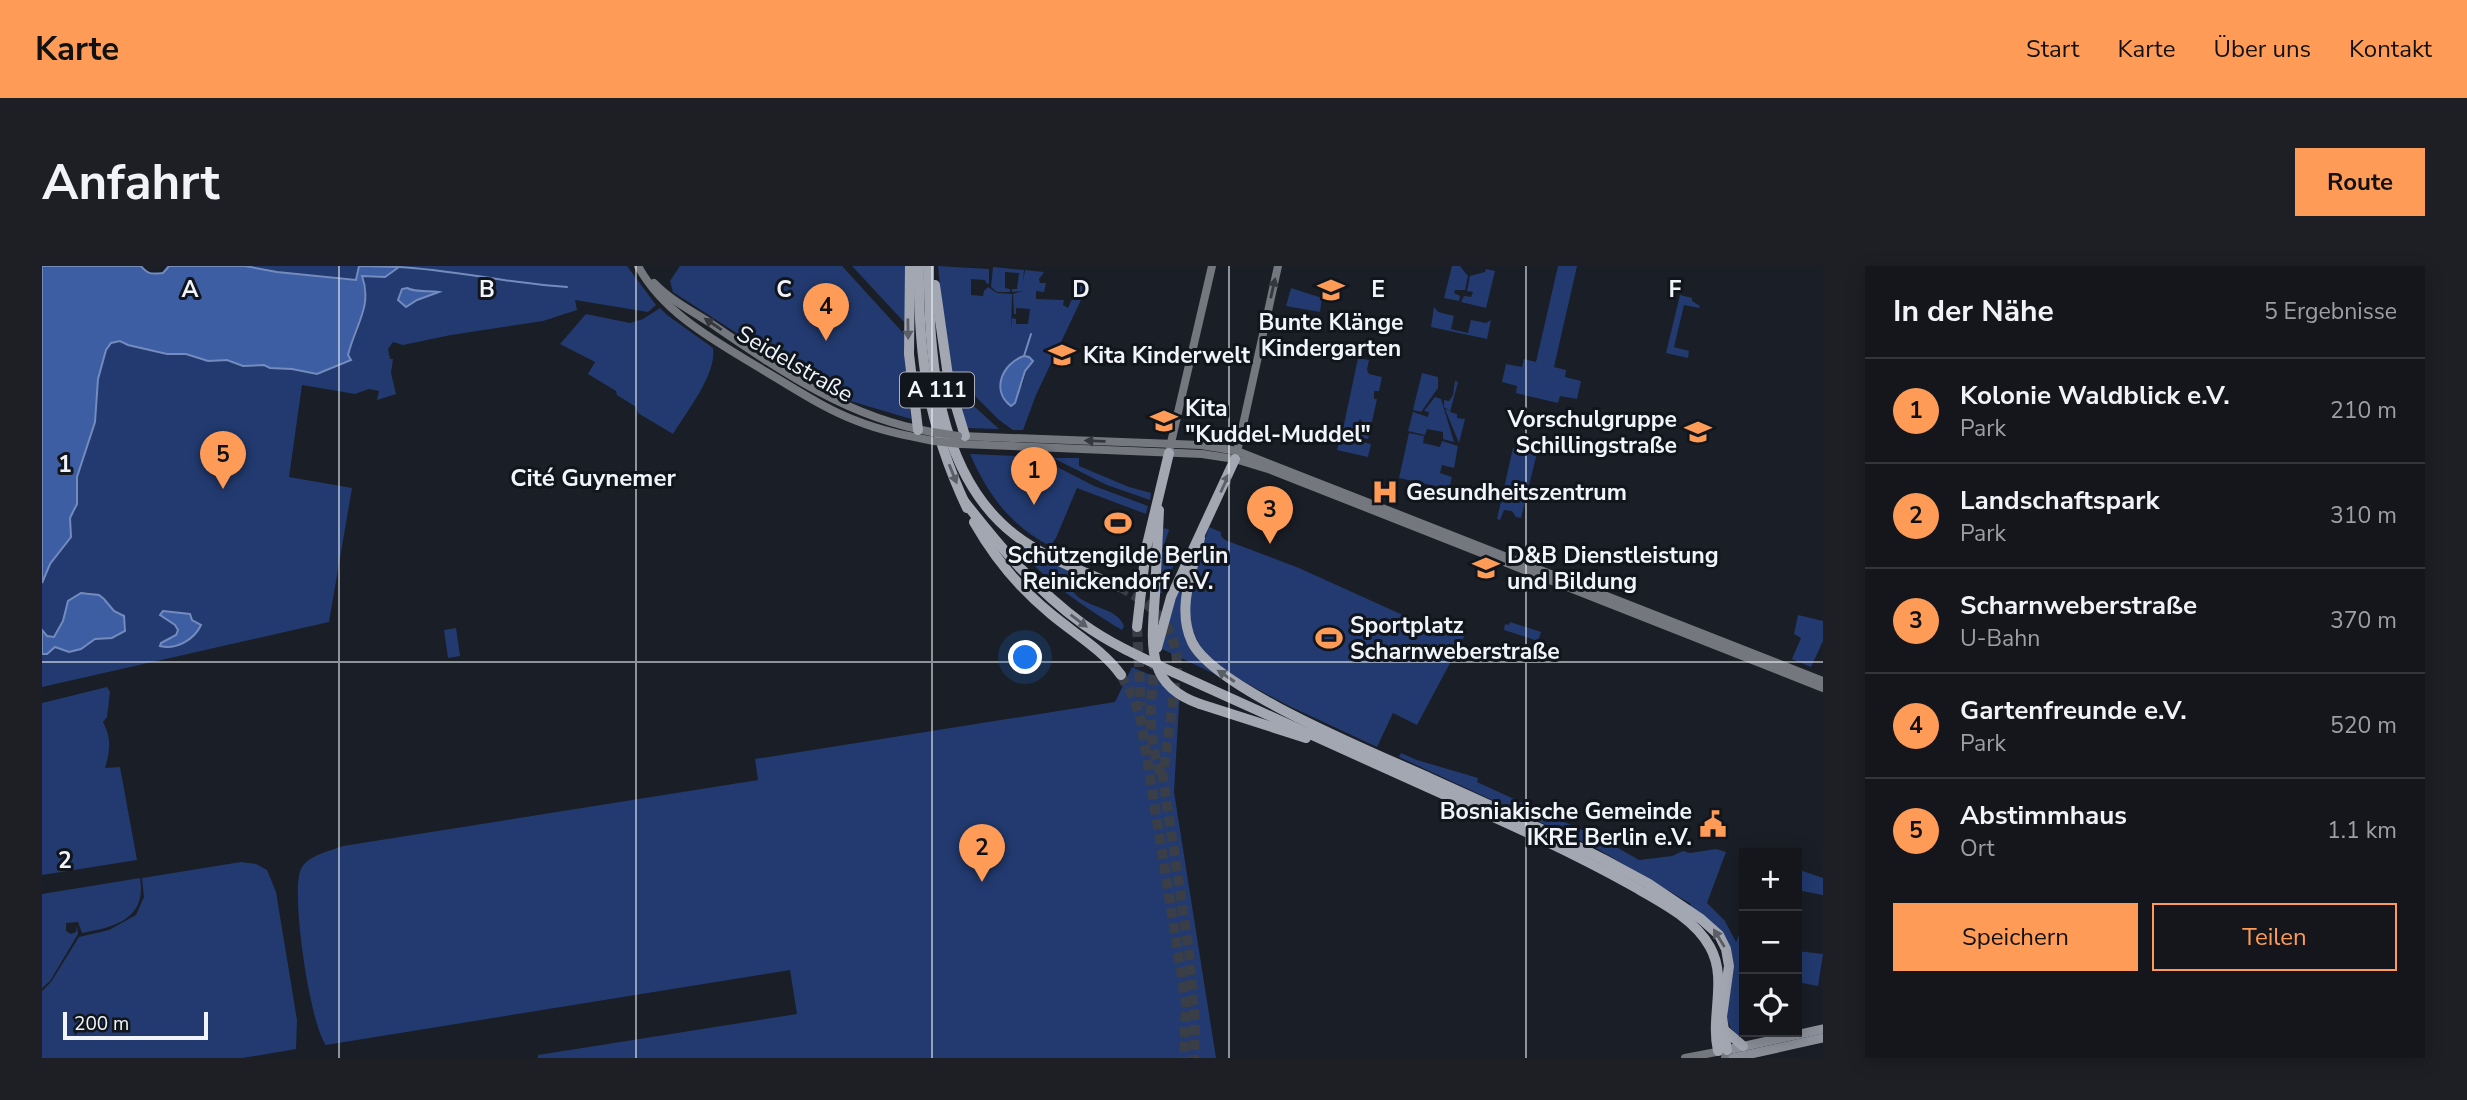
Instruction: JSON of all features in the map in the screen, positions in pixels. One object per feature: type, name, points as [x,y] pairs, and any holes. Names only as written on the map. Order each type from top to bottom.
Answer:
[{"type":"highway","points":[[910,266],[909,354],[920,434]]},
{"type":"highway","name":"A 111","points":[[919,266],[920,337],[926,388],[939,438],[964,501],[986,544],[1005,570],[1041,606],[1105,657],[1121,675]]},
{"type":"highway","points":[[931,266],[949,383],[962,440]]},
{"type":"highway","name":"A 111","points":[[931,266],[931,354],[941,407],[957,454],[988,510],[1030,545],[1120,587]]},
{"type":"highway","points":[[1137,627],[1142,572],[1170,448]]},
{"type":"highway","points":[[1157,648],[1171,597],[1236,455]]},
{"type":"highway","points":[[1159,497],[1152,648],[1158,671],[1174,691],[1200,704],[1304,738],[1320,738]]},
{"type":"highway","points":[[964,501],[1020,569],[1052,599],[1085,626],[1128,651],[1542,839],[1616,876],[1672,909],[1710,946],[1716,962],[1719,980],[1714,1020],[1725,1055]]},
{"type":"highway","points":[[1200,538],[1185,612],[1192,642],[1206,662],[1285,711],[1603,859],[1649,884],[1701,919],[1718,935],[1728,957],[1722,1017],[1725,1055]]},
{"type":"highway","points":[[1722,1028],[1743,1046]]},
{"type":"main road","name":"Seidelstraße","points":[[638,266],[669,296],[801,382],[863,414],[933,437],[1170,448],[1236,455],[1760,660]]},
{"type":"main road","points":[[1170,448],[1212,266]]},
{"type":"main road","points":[[1236,455],[1278,266]]},
{"type":"main road","points":[[1760,660],[1823,681]]},
{"type":"main road","points":[[1760,660],[1823,688]]},
{"type":"main road","points":[[1725,1055],[1743,1046],[1823,1029]]},
{"type":"main road","points":[[1685,1058],[1725,1055],[1823,1038]]},
{"type":"shaded area","points":[[42,266],[141,266],[153,274],[163,273],[169,266],[245,266],[356,280],[359,266],[399,267],[385,277],[362,276],[365,287],[364,307],[348,355],[351,360],[317,374],[264,365],[243,366],[227,360],[208,361],[186,354],[167,354],[120,341],[111,343],[106,350],[98,379],[95,422],[77,477],[77,504],[70,518],[71,537],[50,564],[42,583]]},
{"type":"shaded area","points":[[245,266],[359,266],[357,280]]},
{"type":"shaded area","points":[[364,266],[627,266],[656,305],[648,312],[575,300],[577,310],[543,321],[403,345],[393,342],[388,349],[390,359],[393,359],[391,373],[396,394],[377,400],[379,391],[369,389],[355,394],[302,385],[289,477],[352,488],[329,622],[42,687],[42,654],[45,655],[54,647],[69,652],[77,650],[95,639],[117,637],[126,628],[121,613],[99,596],[86,592],[68,601],[63,621],[54,637],[47,636],[42,630],[42,583],[50,564],[71,537],[70,518],[75,511],[77,477],[95,422],[98,379],[106,350],[111,343],[120,341],[167,354],[186,354],[208,361],[227,360],[243,366],[264,365],[317,374],[346,360],[365,308],[366,288],[362,280]]},
{"type":"shaded area","points":[[680,266],[842,266],[905,335],[911,419],[847,400],[800,374],[673,292],[670,281]]},
{"type":"shaded area","points":[[852,266],[907,266],[905,323]]},
{"type":"shaded area","points":[[938,266],[989,269],[989,284],[985,280],[971,279],[971,295],[983,296],[988,287],[997,293],[1012,294],[1011,330],[1012,318],[1016,319],[1016,324],[1028,324],[1030,309],[1016,308],[1014,314],[1013,294],[1023,291],[1012,292],[1012,289],[1017,289],[1019,273],[1005,272],[1005,288],[1010,289],[1010,292],[997,292],[991,287],[993,267],[1024,270],[1023,282],[1025,270],[1044,272],[1039,279],[1040,283],[1046,283],[1044,292],[1036,291],[1036,299],[1064,300],[1063,305],[1068,308],[1081,278],[1089,283],[1036,395],[1023,430],[1013,430],[999,420],[949,370]],"holes":[[[1020,357],[1027,367],[1023,383],[1011,406],[1003,398],[1003,374],[1009,365]]]},
{"type":"shaded area","points":[[1452,266],[1460,266],[1468,276],[1465,290],[1455,290],[1454,293],[1460,296],[1459,301],[1444,298]]},
{"type":"shaded area","points":[[1558,266],[1577,266],[1554,367],[1566,370],[1565,377],[1581,381],[1577,399],[1560,396],[1558,403],[1516,393],[1517,386],[1502,382],[1506,364],[1522,367],[1524,359],[1536,362]]},
{"type":"shaded area","points":[[1486,269],[1495,271],[1486,308],[1461,302],[1464,296],[1471,297],[1473,292],[1467,291],[1470,276],[1485,272]]},
{"type":"shaded area","points":[[1291,288],[1322,298],[1320,312],[1286,306]]},
{"type":"shaded area","points":[[402,289],[439,292],[406,307],[398,300]]},
{"type":"shaded area","points":[[1680,295],[1692,298],[1692,301],[1700,306],[1684,305],[1674,347],[1689,351],[1688,358],[1666,353]]},
{"type":"shaded area","points":[[1434,307],[1438,312],[1454,316],[1451,329],[1468,333],[1471,320],[1486,323],[1491,320],[1487,339],[1431,327]]},
{"type":"shaded area","points":[[660,308],[713,348],[706,381],[673,434],[638,413],[636,407],[617,395],[616,391],[588,374],[595,362],[560,344],[586,314],[630,323],[643,319]]},
{"type":"shaded area","points":[[1024,356],[1033,361],[1025,371],[1015,403],[1011,406],[1005,400],[1000,385],[1005,371]]},
{"type":"shaded area","points":[[1358,358],[1369,360],[1369,374],[1382,377],[1379,391],[1374,391],[1374,399],[1377,399],[1371,426],[1366,426],[1360,419],[1356,425],[1362,434],[1369,436],[1368,439],[1342,434]]},
{"type":"shaded area","points":[[1422,373],[1438,377],[1438,388],[1421,412],[1413,410]]},
{"type":"shaded area","points":[[1455,381],[1458,382],[1450,412],[1457,414],[1457,418],[1465,419],[1459,443],[1445,409],[1450,411],[1444,407],[1444,400],[1449,401],[1453,395]]},
{"type":"shaded area","points":[[953,387],[999,429],[965,428]]},
{"type":"shaded area","points":[[1435,397],[1441,399],[1454,442],[1443,439],[1443,432],[1427,429],[1425,435],[1408,431],[1413,412],[1428,417],[1429,412],[1424,411]]},
{"type":"shaded area","points":[[1409,433],[1424,436],[1423,443],[1440,447],[1442,441],[1458,446],[1454,468],[1442,465],[1440,473],[1452,477],[1449,489],[1399,478]]},
{"type":"shaded area","points":[[1340,437],[1371,444],[1368,457],[1337,450]]},
{"type":"shaded area","points":[[1513,448],[1537,453],[1521,518],[1516,517],[1512,511],[1504,510],[1500,520],[1497,519]]},
{"type":"shaded area","points":[[970,454],[1039,457],[1033,465],[1039,468],[1042,459],[1094,486],[1148,506],[1146,514],[1077,488],[1050,546],[1023,529],[1002,508],[984,483]]},
{"type":"shaded area","points":[[1053,458],[1079,458],[1079,466],[1129,487],[1151,493],[1150,500],[1107,485]]},
{"type":"shaded area","name":"Sportplatz Scharnweberstraße","points":[[1209,527],[1221,532],[1225,540],[1299,568],[1405,616],[1465,635],[1417,725],[1393,713],[1377,747],[1287,705],[1224,671],[1204,656],[1190,624],[1190,597]]},
{"type":"shaded area","points":[[1162,530],[1169,530],[1162,551],[1177,558],[1161,594],[1158,593]]},
{"type":"shaded area","points":[[1021,544],[1073,573],[1065,585],[1081,599],[1116,616],[1124,626],[1122,630],[1049,579],[1026,555]]},
{"type":"shaded area","points":[[1184,575],[1182,620],[1219,676],[1162,649],[1166,626]]},
{"type":"shaded area","points":[[81,593],[99,595],[114,611],[124,616],[125,631],[112,638],[95,639],[81,649],[69,652],[55,647],[47,654],[42,654],[42,630],[47,636],[54,637],[63,621],[68,601]]},
{"type":"shaded area","points":[[163,611],[190,614],[192,620],[201,625],[184,643],[172,647],[160,646],[176,635],[178,630],[160,615]]},
{"type":"shaded area","points":[[1798,615],[1823,621],[1823,641],[1811,667],[1792,659],[1801,638],[1794,634]]},
{"type":"shaded area","points":[[1510,622],[1541,632],[1538,641],[1504,630],[1505,624],[1509,625]]},
{"type":"shaded area","points":[[456,628],[460,656],[448,658],[444,630]]},
{"type":"shaded area","points":[[1132,667],[1180,688],[1174,792],[1216,1058],[538,1058],[538,1055],[797,1014],[790,970],[326,1045],[320,1033],[303,958],[298,882],[304,864],[320,854],[343,846],[758,780],[755,759],[1115,702]]},
{"type":"shaded area","points":[[107,687],[110,692],[107,717],[103,722],[109,745],[105,768],[120,767],[137,860],[42,875],[42,703]]},
{"type":"shaded area","points":[[1401,753],[1478,778],[1477,782],[1604,840],[1639,860],[1672,856],[1683,851],[1690,853],[1716,849],[1726,852],[1707,903],[1725,921],[1736,942],[1739,935],[1739,1037],[1727,1019],[1732,958],[1689,908],[1691,904],[1596,848],[1399,757]]},
{"type":"shaded area","points":[[241,862],[256,864],[267,870],[276,892],[297,1020],[296,1049],[243,1058],[42,1058],[42,991],[51,982],[79,937],[109,930],[136,915],[144,897],[142,878]]},
{"type":"shaded area","points":[[1802,871],[1823,878],[1823,895],[1802,891]]},
{"type":"shaded area","points":[[140,878],[139,903],[126,919],[106,928],[82,933],[78,922],[66,923],[66,931],[71,934],[76,932],[77,925],[78,934],[50,981],[42,988],[42,894]]},
{"type":"shaded area","points":[[1802,952],[1823,954],[1818,986],[1802,983]]},
{"type":"waterway","points":[[399,267],[567,287]]},
{"type":"waterway","points":[[1024,356],[1031,334]]},
{"type":"tunnel","points":[[1120,587],[1143,601],[1161,619],[1168,629],[1176,654],[1177,668],[1163,778],[1189,951],[1195,1023],[1194,1058]]},
{"type":"tunnel","points":[[1137,627],[1141,706]]},
{"type":"tunnel","points":[[1156,660],[1151,720],[1154,750],[1163,778]]},
{"type":"tunnel","points":[[1121,675],[1134,698],[1141,721],[1186,1002],[1184,1058]]},
{"type":"place","name":"Bunte Klänge Kindergarten","points":[[1331,290]]},
{"type":"place","name":"Gartenfreunde e.V.","points":[[826,341]]},
{"type":"place","name":"Kita Kinderwelt","points":[[1062,355]]},
{"type":"place","name":"Kita \"Kuddel-Muddel\"","points":[[1164,421]]},
{"type":"place","name":"Vorschulgruppe Schillingstraße","points":[[1698,432]]},
{"type":"place","name":"Abstimmhaus","points":[[223,489]]},
{"type":"place","name":"Gesundheitszentrum","points":[[1385,492]]},
{"type":"place","name":"Kolonie Waldblick e.V.","points":[[1034,505]]},
{"type":"place","name":"Schützengilde Berlin Reinickendorf e.V.","points":[[1118,523]]},
{"type":"place","name":"Scharnweberstraße","points":[[1270,544]]},
{"type":"place","name":"D&B Dienstleistung und Bildung","points":[[1486,568]]},
{"type":"place","name":"Sportplatz Scharnweberstraße","points":[[1329,638]]},
{"type":"place","name":"Bosniakische Gemeinde IKRE Berlin e.V.","points":[[1713,824]]},
{"type":"place","name":"Landschaftspark","points":[[982,882]]},
{"type":"district","name":"Cité Guynemer","points":[[593,478]]}]
